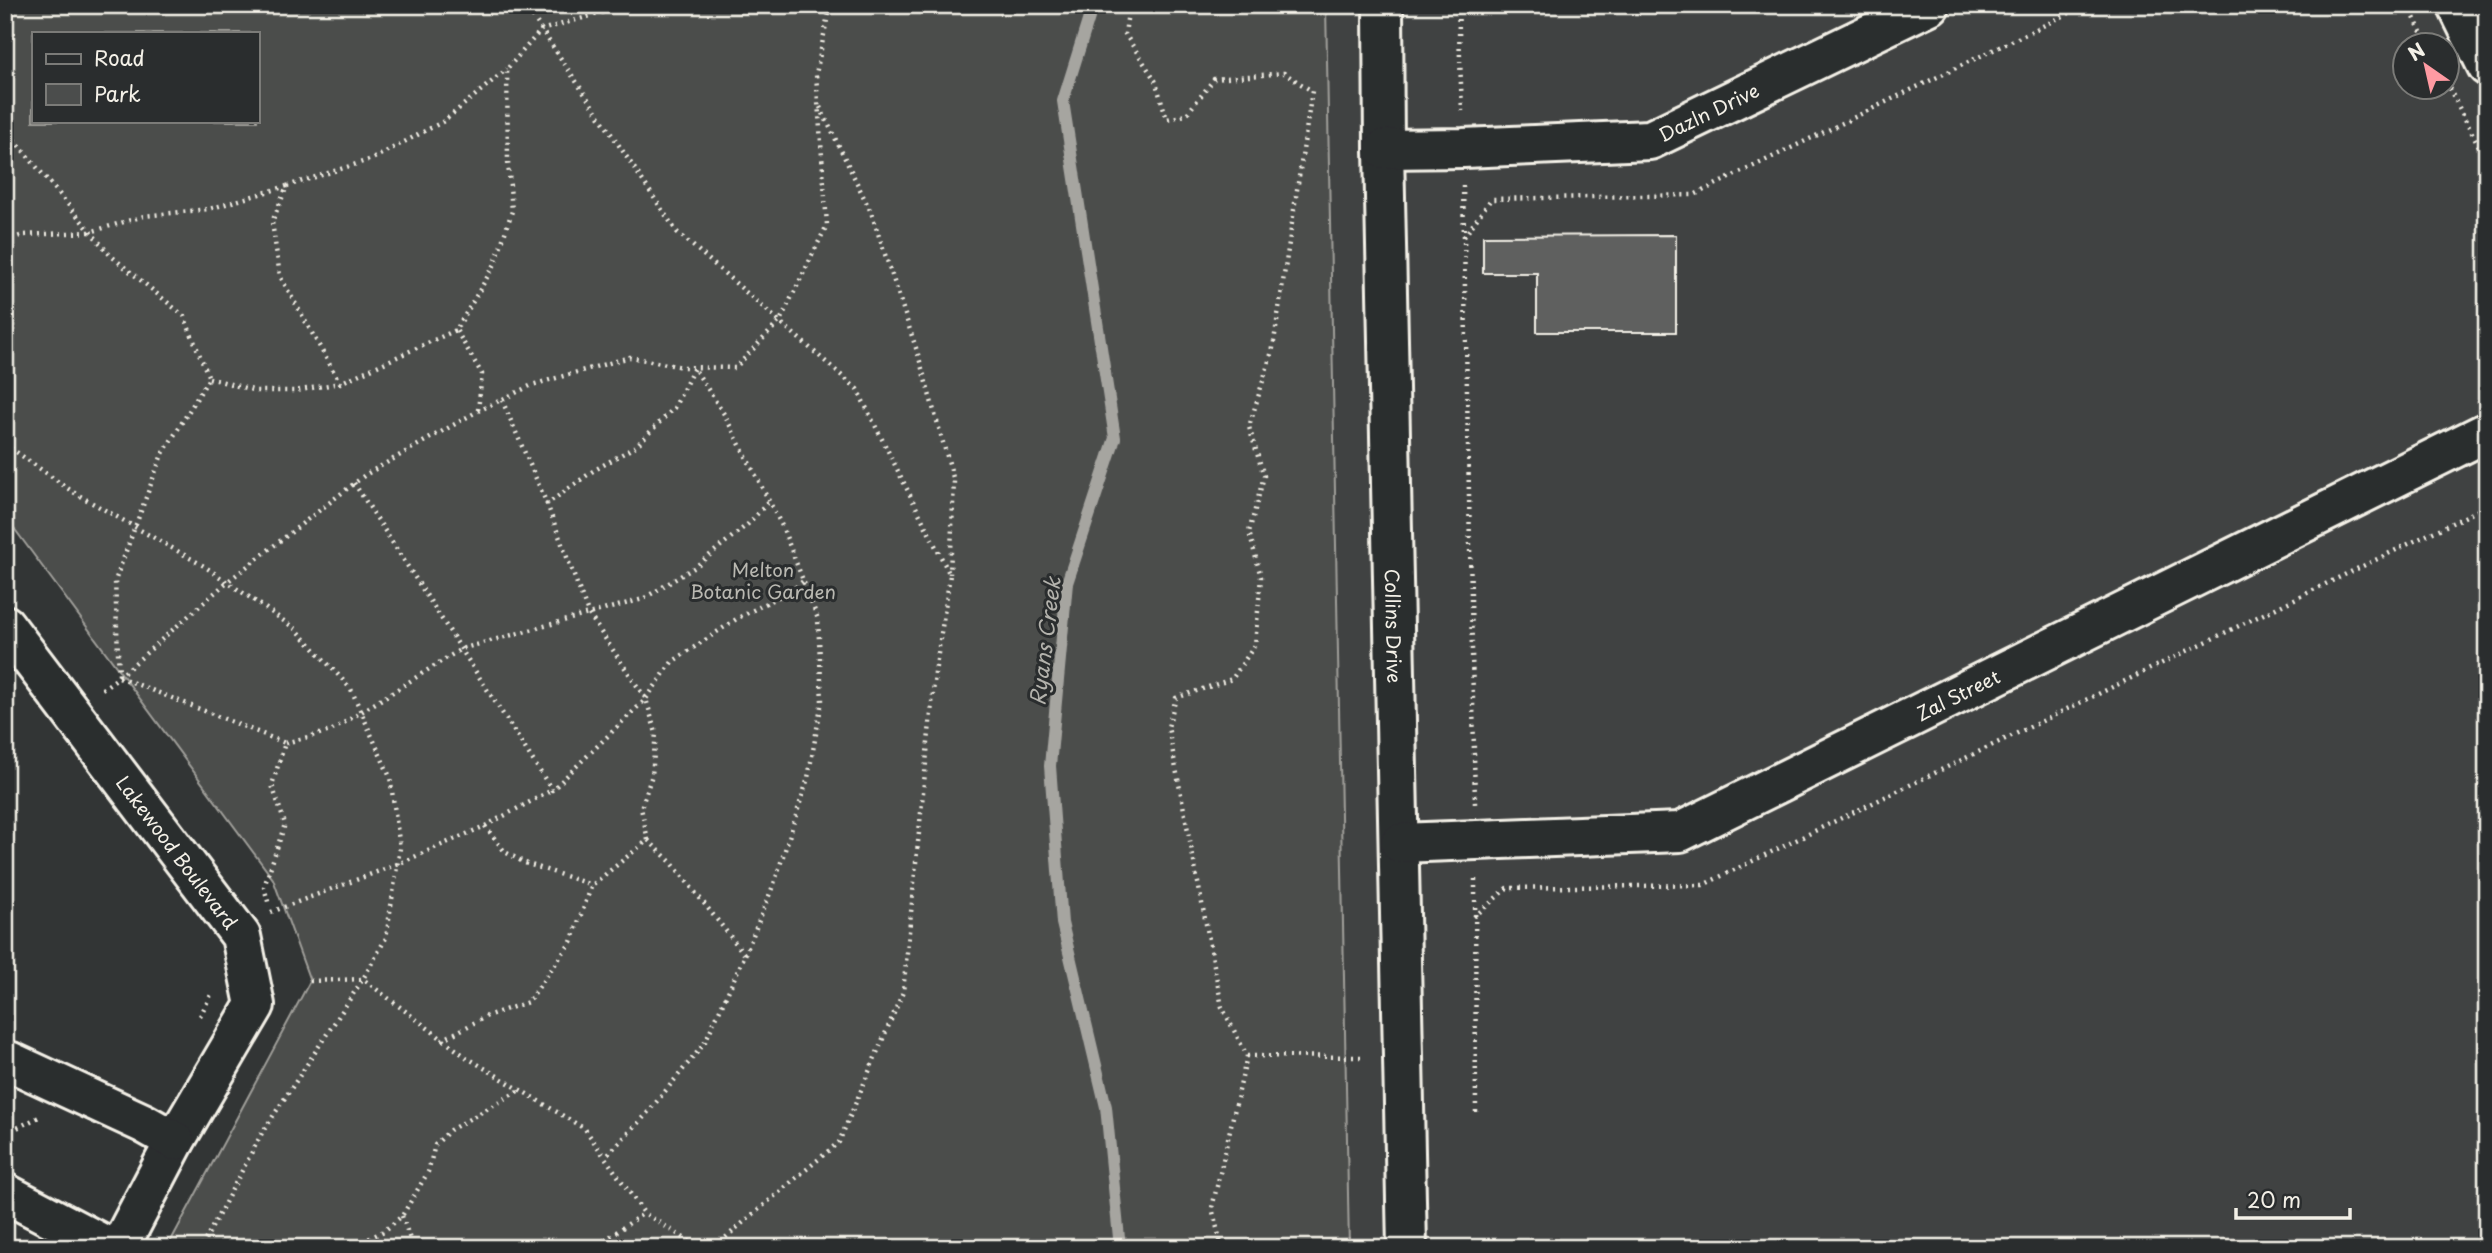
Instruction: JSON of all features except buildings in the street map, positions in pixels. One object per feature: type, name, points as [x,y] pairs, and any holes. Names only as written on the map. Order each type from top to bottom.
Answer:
[{"type":"street","name":"Collins Drive","points":[[1383,5],[1407,1248]]},
{"type":"street","name":"Dazln Drive","points":[[1384,149],[1650,140],[1930,5]]},
{"type":"street","points":[[2457,5],[2487,66]]},
{"type":"street","name":"Zal Street","points":[[1400,843],[1679,832],[2487,432]]},
{"type":"street","name":"Lakewood Boulevard","points":[[5,625],[241,936],[255,1005],[174,1141],[119,1248]]},
{"type":"street","points":[[5,1063],[9,1061],[143,1123],[174,1141]]},
{"type":"street","points":[[5,1193],[110,1248]]},
{"type":"path","points":[[525,5],[677,232],[857,389],[950,575]]},
{"type":"path","points":[[5,241],[23,235],[90,232],[144,216],[209,209],[372,159],[443,121],[507,69],[541,30],[629,5]]},
{"type":"path","points":[[71,711],[119,677],[227,582],[354,483],[478,411],[532,385],[630,358],[694,368],[734,368],[780,321],[827,225],[816,74],[830,5]]},
{"type":"path","points":[[1129,5],[1125,34],[1155,80],[1167,120],[1186,115],[1214,79],[1284,74],[1312,91],[1273,348],[1249,427],[1264,476],[1249,532],[1261,577],[1255,645],[1232,679],[1176,698],[1168,727],[1222,1007],[1247,1056],[1212,1208],[1222,1248]]},
{"type":"path","points":[[1458,5],[1475,841],[1476,1116]]},
{"type":"path","points":[[1464,238],[1491,198],[1693,195],[2086,5]]},
{"type":"path","points":[[2408,5],[2421,32]]},
{"type":"path","points":[[209,378],[257,391],[295,391],[340,383],[456,330],[495,264],[512,211],[508,162],[507,69]]},
{"type":"path","points":[[2456,102],[2487,162]]},
{"type":"path","points":[[713,1248],[839,1142],[903,992],[935,673],[950,575],[954,481],[917,351],[871,212],[818,103]]},
{"type":"path","points":[[5,129],[110,255],[184,316],[209,378]]},
{"type":"path","points":[[287,187],[272,222],[280,276],[340,383]]},
{"type":"path","points":[[456,330],[482,374],[478,411]]},
{"type":"path","points":[[605,1157],[644,1117],[705,1044],[775,881],[808,778],[822,701],[818,619],[782,526],[724,414],[694,368]]},
{"type":"path","points":[[547,504],[593,471],[636,446],[674,408],[694,368]]},
{"type":"path","points":[[119,677],[115,581],[161,457],[209,378]]},
{"type":"path","points":[[502,400],[547,504],[588,613],[646,699],[656,733],[652,775],[641,808],[648,839],[672,863],[745,956]]},
{"type":"path","points":[[5,444],[74,492],[227,582],[297,630],[351,689],[390,777],[400,848],[386,938],[363,979],[262,1133],[201,1248]]},
{"type":"path","points":[[354,483],[552,790]]},
{"type":"path","points":[[119,677],[285,743],[331,731],[461,649],[643,599],[695,567],[748,524],[769,500]]},
{"type":"path","points":[[1474,917],[1507,888],[1703,886],[2487,506]]},
{"type":"path","points":[[285,743],[272,785],[285,824],[264,887],[270,912],[398,864],[485,826],[552,790],[646,699],[672,662],[738,618],[792,590],[803,581]]},
{"type":"path","points":[[485,826],[505,852],[525,863],[592,885]]},
{"type":"path","points":[[442,1040],[487,1016],[528,1002],[571,942],[592,885],[648,839]]},
{"type":"path","points":[[310,981],[363,979],[466,1058],[585,1129],[644,1213],[700,1248]]},
{"type":"path","points":[[194,1028],[213,992]]},
{"type":"path","points":[[1247,1056],[1405,1057]]},
{"type":"path","points":[[350,1248],[384,1231],[402,1216],[428,1172],[435,1145],[450,1130],[520,1090]]},
{"type":"path","points":[[593,1248],[644,1213]]},
{"type":"path","points":[[402,1216],[413,1248]]},
{"type":"shaded area","points":[[1326,5],[2487,5],[2487,1248],[1349,1248]]},
{"type":"green space","name":"Melton Botanic Garden","points":[[5,5],[1326,5],[1349,1248],[167,1248],[310,981],[273,879],[5,516]]},
{"type":"waterway","name":"Ryans Creek","points":[[1093,5],[1063,101],[1115,438],[1067,583],[1050,766],[1062,923],[1106,1107],[1120,1248]]}]
